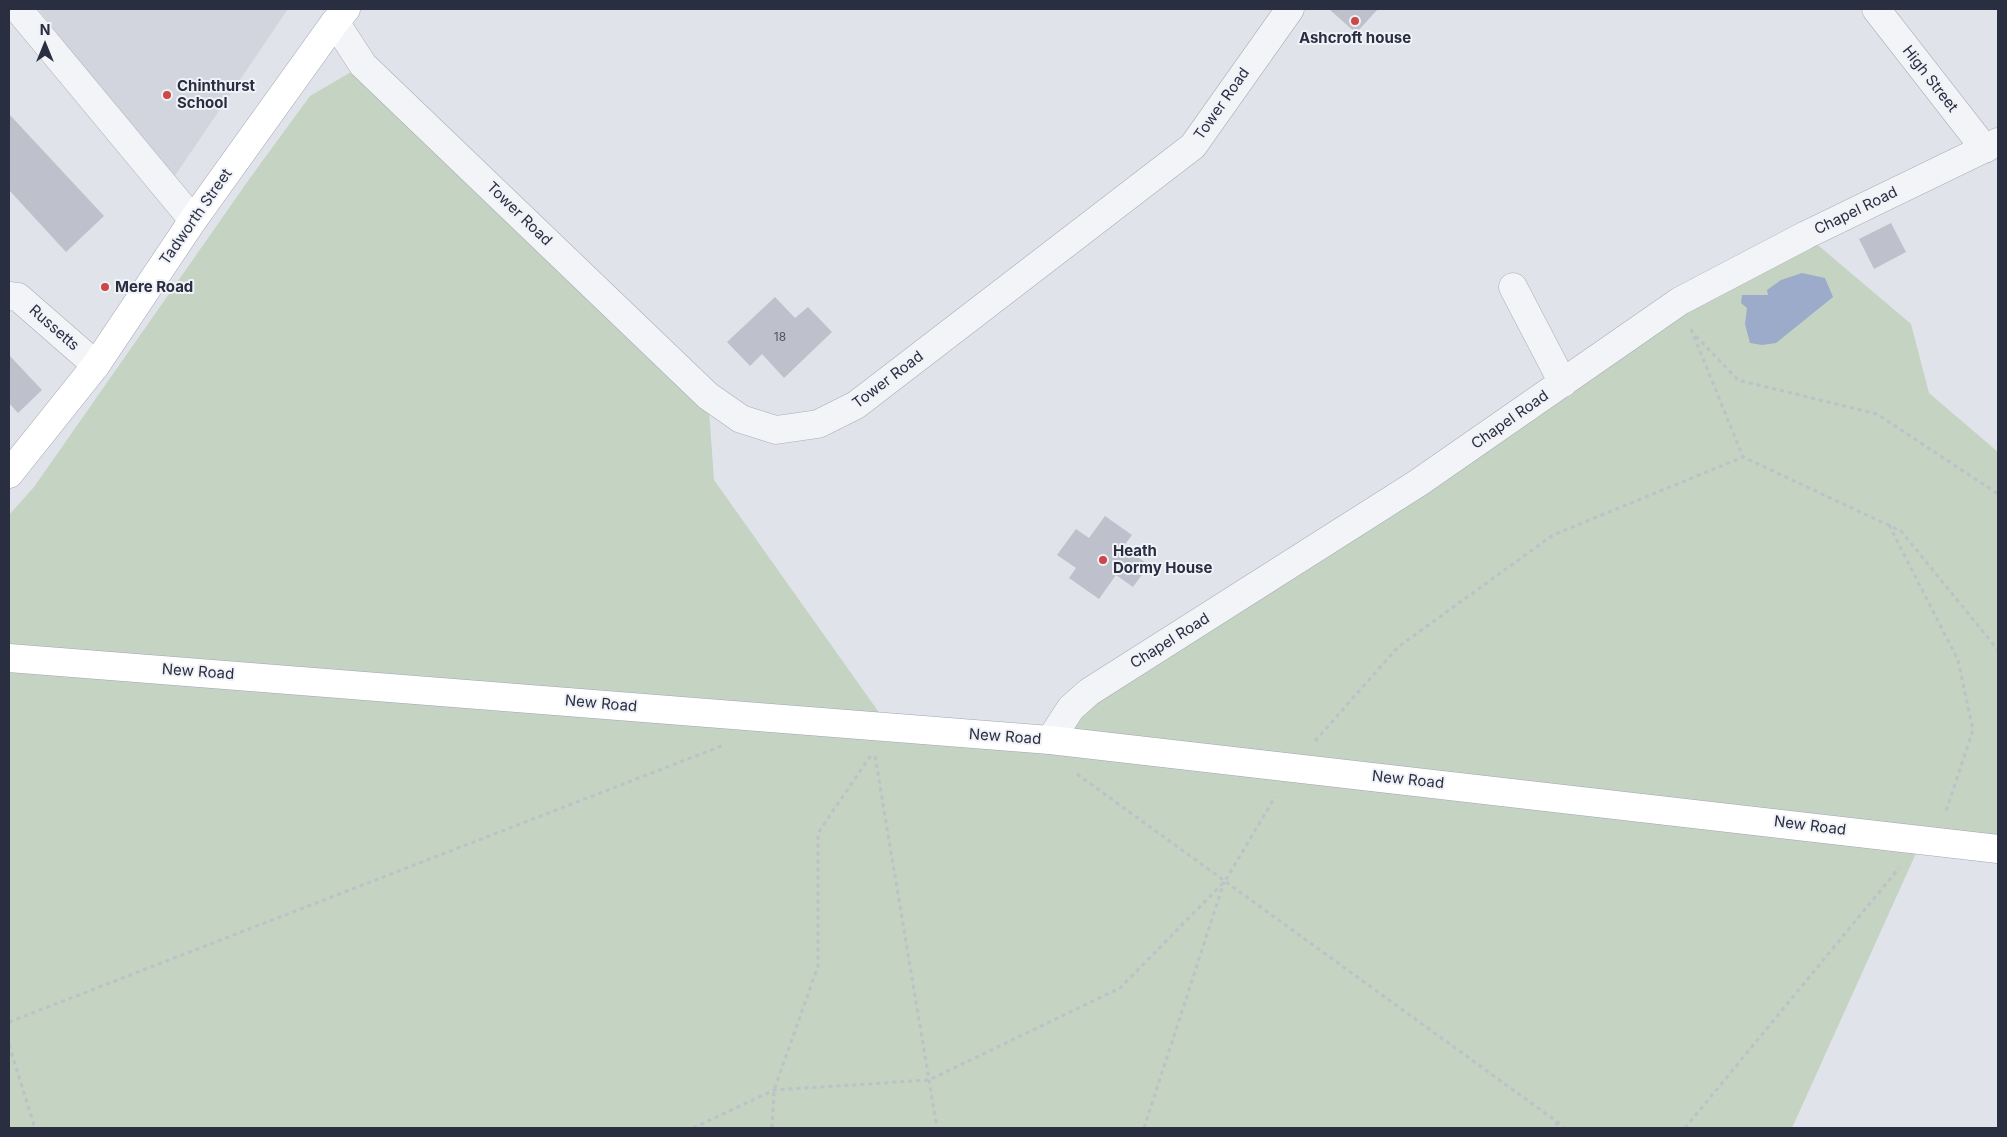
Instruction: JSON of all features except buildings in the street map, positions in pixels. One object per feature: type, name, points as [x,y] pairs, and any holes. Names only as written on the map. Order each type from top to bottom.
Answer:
[{"type":"main road","name":"Tadworth Street","points":[[9,474],[96,365],[193,220],[340,15]]},
{"type":"main road","name":"New Road","points":[[9,658],[1050,740],[1998,849]]},
{"type":"street","points":[[18,9],[193,220]]},
{"type":"street","name":"Tower Road","points":[[340,15],[363,65],[708,396],[741,419],[776,430],[818,424],[856,405],[1193,146],[1290,9]]},
{"type":"street","name":"High Street","points":[[1876,9],[1991,145]]},
{"type":"street","name":"Chapel Road","points":[[1050,740],[1071,708],[1089,692],[1418,483],[1680,301],[1806,235],[1991,145]]},
{"type":"street","points":[[1513,287],[1562,383]]},
{"type":"street","name":"Russetts","points":[[9,296],[18,296],[96,365]]},
{"type":"path","points":[[1680,301],[1743,457],[1902,531],[1998,650]]},
{"type":"path","points":[[1680,301],[1696,337],[1738,380],[1877,414],[1998,494]]},
{"type":"path","points":[[1144,1128],[1225,881],[1293,767],[1398,648],[1553,535],[1743,457]]},
{"type":"path","points":[[1685,1128],[1929,840],[1973,730],[1958,660],[1888,525]]},
{"type":"path","points":[[9,1022],[726,744]]},
{"type":"path","points":[[772,1128],[774,1090],[818,966],[818,833],[874,751],[937,1128]]},
{"type":"path","points":[[1075,773],[1564,1128]]},
{"type":"path","points":[[693,1128],[774,1090],[929,1080],[1120,988],[1225,881]]},
{"type":"path","points":[[9,1045],[35,1128]]},
{"type":"path","points":[[1556,1121],[1557,1128]]},
{"type":"shaded area","name":"Chinthurst School","points":[[38,9],[288,9],[172,180]]},
{"type":"green space","points":[[363,65],[708,396],[714,480],[890,728],[1050,740],[1071,708],[1806,235],[1911,324],[1929,393],[1998,452],[1998,849],[1922,840],[1792,1128],[9,1128],[9,515],[34,487],[250,178],[310,96]]},
{"type":"water","points":[[1802,273],[1825,278],[1833,297],[1776,343],[1762,345],[1750,343],[1745,324],[1747,308],[1741,303],[1742,295],[1768,295],[1767,290],[1781,280]]},
{"type":"place","name":"Ashcroft house","points":[[1355,21]]},
{"type":"place","name":"Chinthurst School","points":[[167,95]]},
{"type":"place","name":"Mere Road","points":[[105,287]]},
{"type":"place","name":"Heath Dormy House","points":[[1103,560]]}]
